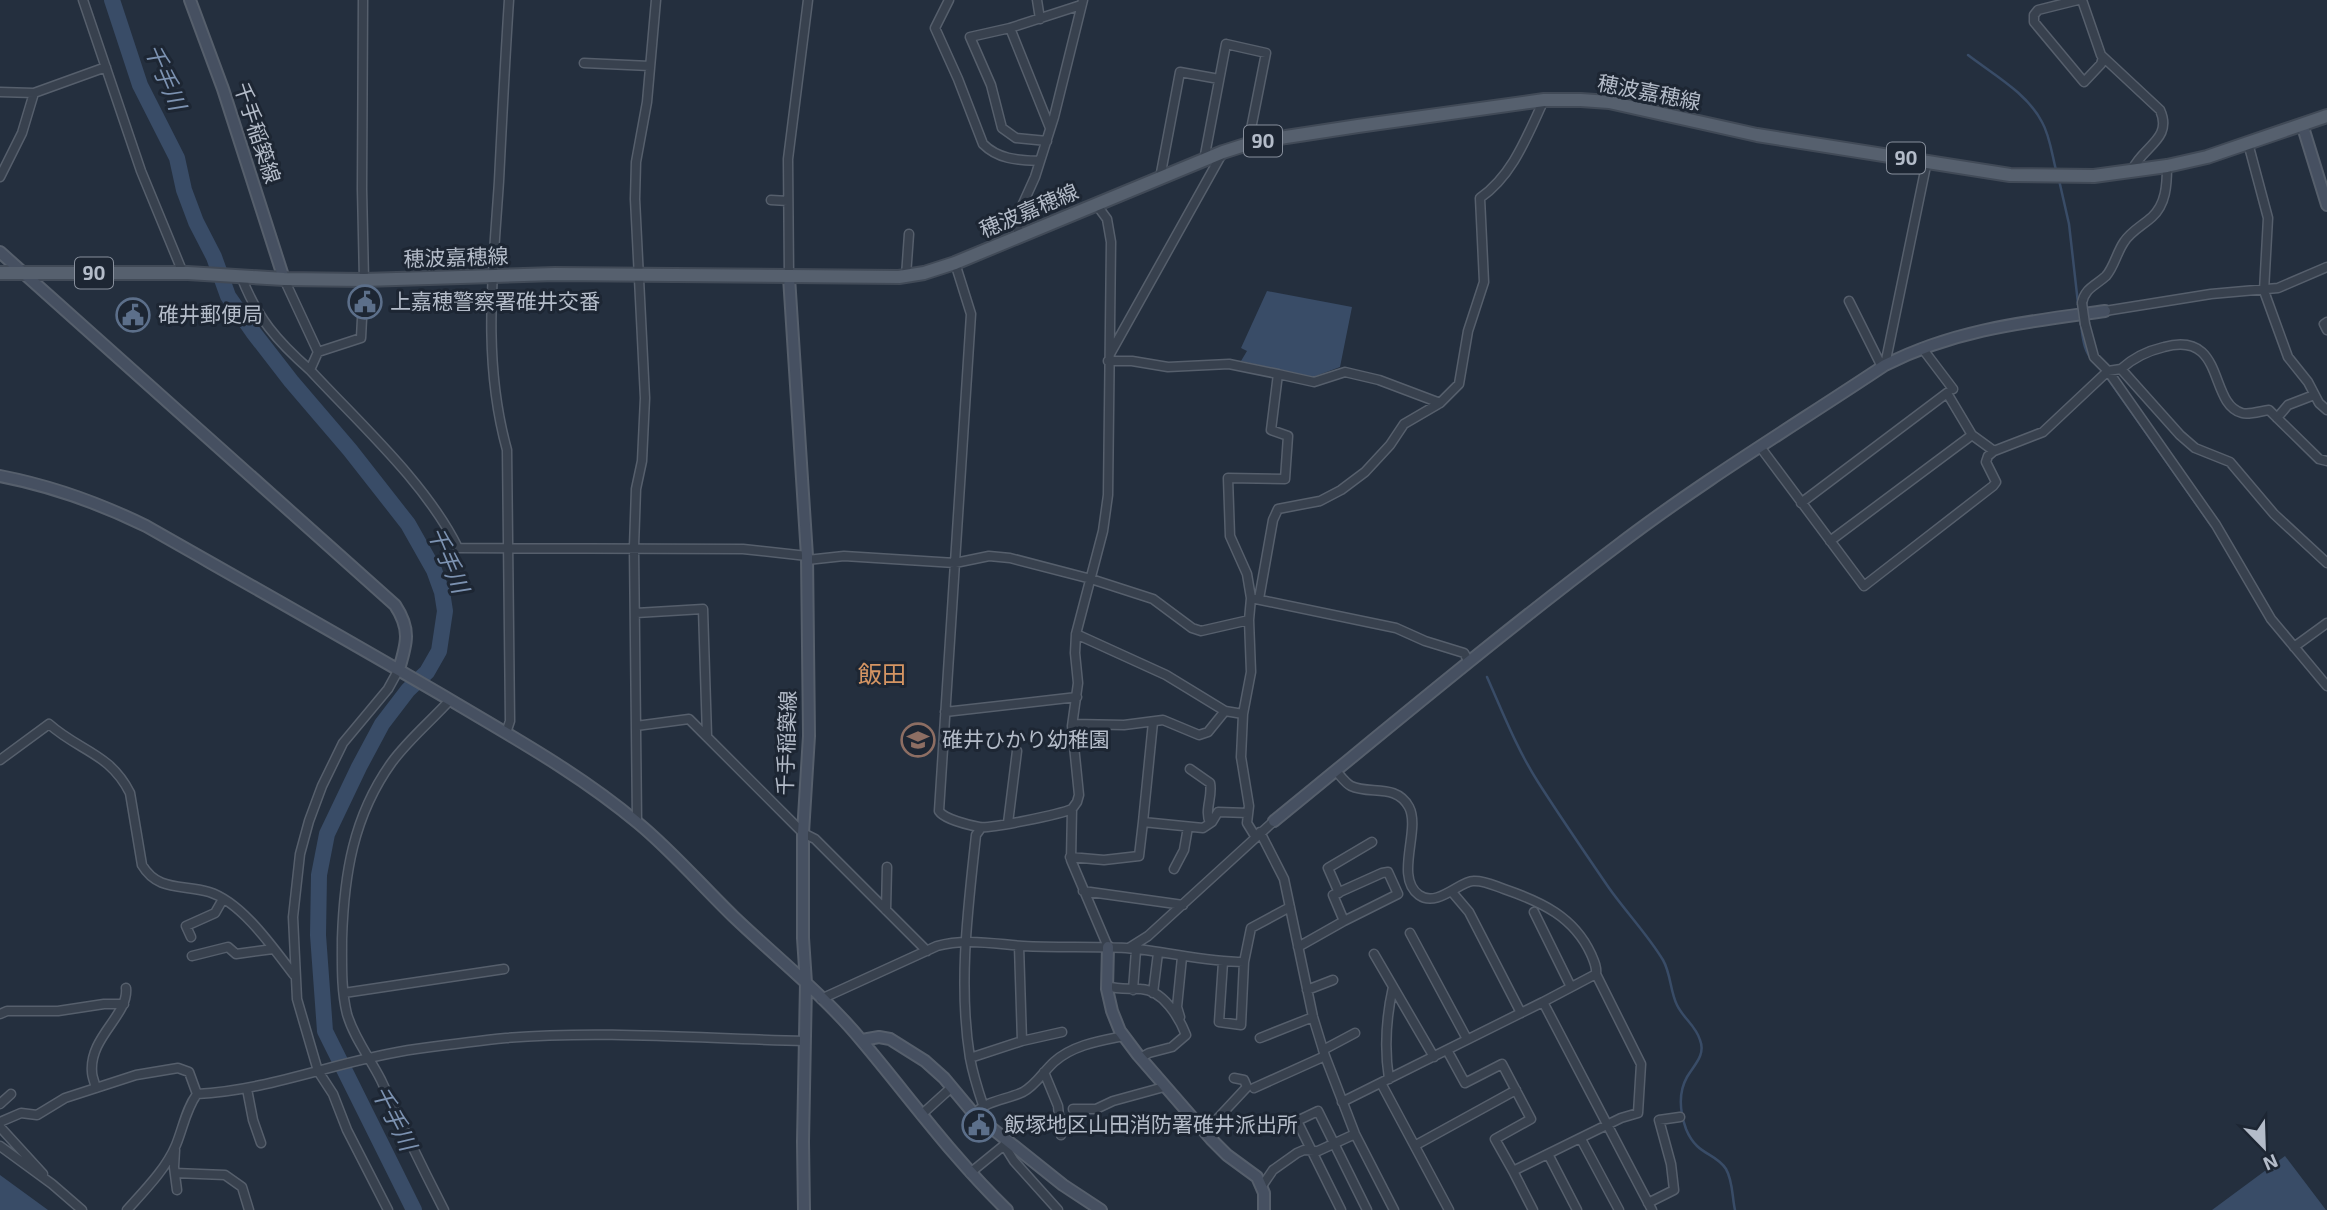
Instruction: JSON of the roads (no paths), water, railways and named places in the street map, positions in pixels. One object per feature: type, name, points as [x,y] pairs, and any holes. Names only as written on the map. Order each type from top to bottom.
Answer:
[{"type":"main road","name":"穂波嘉穂線","points":[[0,273],[186,273],[284,279],[363,280],[494,275],[906,276],[955,263],[1248,144],[1346,127],[1544,100],[1609,102],[1757,135],[2010,175],[2094,176],[2133,170]]},
{"type":"main road","name":"90","points":[[2133,170],[2167,166],[2248,144],[2327,116]]},
{"type":"street","points":[[83,0],[142,170],[186,273]]},
{"type":"street","name":"千手稲築線","points":[[190,0],[223,89],[284,279]]},
{"type":"street","points":[[310,370],[318,352],[361,338],[363,0]]},
{"type":"street","points":[[506,733],[510,721],[507,450],[497,416],[490,296],[494,275],[493,244],[509,0]]},
{"type":"street","points":[[637,822],[634,547],[636,489],[642,461],[645,398],[635,199],[636,162],[647,102],[656,0]]},
{"type":"street","points":[[789,277],[788,159],[808,0]]},
{"type":"street","points":[[949,0],[935,28],[983,144],[989,150],[1010,159],[1040,161]]},
{"type":"street","points":[[1037,0],[1041,19]]},
{"type":"street","points":[[2104,57],[2084,82],[2034,22],[2034,15],[2038,10],[2080,0],[2104,57],[2160,110],[2164,127],[2162,134],[2137,160],[2133,170]]},
{"type":"street","points":[[1047,141],[1016,138],[1002,128],[991,85],[970,37],[1041,19],[1082,3]]},
{"type":"street","points":[[1019,236],[1016,219],[1051,128],[1082,3]]},
{"type":"street","points":[[1010,28],[1051,128]]},
{"type":"street","points":[[1204,160],[1226,44],[1266,53],[1248,144]]},
{"type":"street","points":[[584,63],[650,66]]},
{"type":"street","points":[[0,92],[34,93],[106,67]]},
{"type":"street","points":[[1160,178],[1180,72],[1219,79]]},
{"type":"street","points":[[0,177],[22,133],[34,93]]},
{"type":"street","points":[[1394,1210],[1355,1134],[1324,1053],[1313,1017],[1284,878],[1258,834],[1247,823],[1249,806],[1241,757],[1243,714],[1251,672],[1249,620],[1278,509],[1320,501],[1341,490],[1365,472],[1390,445],[1404,424],[1440,403],[1460,384],[1468,331],[1484,282],[1480,198],[1503,178],[1513,164],[1544,100]]},
{"type":"street","points":[[2302,124],[2327,205]]},
{"type":"street","points":[[2248,144],[2268,218],[2264,291],[2288,357],[2308,382],[2319,403],[2327,410]]},
{"type":"street","points":[[1108,359],[1223,152]]},
{"type":"street","points":[[1883,366],[1927,161]]},
{"type":"street","points":[[2167,166],[2167,190],[2153,216],[2131,232],[2107,275],[2084,294],[2082,303],[2085,324],[2094,357],[2108,370],[2216,525],[2271,619],[2327,686]]},
{"type":"street","points":[[771,200],[788,201]]},
{"type":"street","points":[[955,263],[971,314],[939,811],[945,818],[981,828],[1054,815],[1072,809],[1079,795],[1074,764],[1073,724],[1077,697],[1076,634],[1102,531],[1108,495],[1110,231],[1107,219],[1096,204]]},
{"type":"street","points":[[906,276],[909,234]]},
{"type":"street","points":[[0,252],[395,605],[402,616],[406,637],[399,669],[343,743],[309,821],[300,855],[293,917],[294,975],[300,1014],[320,1070],[334,1094],[347,1130],[388,1210]]},
{"type":"street","points":[[1132,949],[1258,834],[1617,545],[1883,366],[1922,348],[1976,331],[2211,294],[2264,291],[2290,284],[2327,267]]},
{"type":"street","points":[[239,276],[261,319],[278,341],[310,370],[417,485],[447,526],[458,548],[743,549],[807,558],[844,556],[955,563],[989,556],[1010,558],[1153,599],[1192,628],[1201,631],[1249,620]]},
{"type":"street","name":"千手稲築線","points":[[789,277],[807,558],[809,736],[803,833],[806,983],[804,1210]]},
{"type":"street","points":[[284,279],[302,323],[318,352]]},
{"type":"street","points":[[1849,301],[1883,366]]},
{"type":"street","points":[[2327,322],[2324,324],[2327,330]]},
{"type":"street","points":[[1761,448],[1864,586],[1993,486],[1996,481],[1986,462],[1994,451],[2043,432],[2108,370],[2121,369],[2148,351],[2174,344],[2190,344],[2202,352],[2233,408],[2243,414],[2269,410],[2319,459],[2327,461]]},
{"type":"street","points":[[1922,348],[1953,389]]},
{"type":"street","points":[[1108,359],[1168,367],[1229,364],[1314,382],[1345,372],[1378,380],[1440,403]]},
{"type":"street","points":[[2121,369],[2180,435],[2195,448],[2230,462],[2274,514],[2327,563]]},
{"type":"street","points":[[1255,599],[1230,536],[1228,478],[1285,479],[1288,436],[1271,430],[1278,374]]},
{"type":"street","points":[[1801,503],[1947,393],[1972,435],[1994,451]]},
{"type":"street","points":[[2277,418],[2288,405],[2314,395]]},
{"type":"street","points":[[1829,541],[1972,435]]},
{"type":"street","points":[[0,476],[53,488],[114,510],[146,526],[399,669],[574,775],[637,822],[806,983],[862,1040],[970,1173],[1007,1210]]},
{"type":"street","points":[[1255,599],[1396,628],[1464,653],[1469,662]]},
{"type":"street","points":[[636,613],[704,609],[707,736]]},
{"type":"street","points":[[2294,647],[2327,623]]},
{"type":"street","points":[[1076,634],[1166,675],[1225,711],[1243,714]]},
{"type":"street","points":[[945,712],[1077,697]]},
{"type":"street","points":[[444,1210],[355,1035],[344,993],[342,963],[343,905],[351,850],[371,797],[410,739],[447,699]]},
{"type":"street","points":[[1073,724],[1170,722],[1199,735],[1208,732],[1225,711]]},
{"type":"street","points":[[636,726],[689,719],[803,833],[816,839],[927,951]]},
{"type":"street","points":[[1070,857],[1104,860],[1139,856],[1153,722]]},
{"type":"street","points":[[0,760],[49,724],[63,736],[96,754],[106,762],[130,793],[142,865],[148,875],[164,885],[186,886],[213,893],[245,915],[294,975]]},
{"type":"street","points":[[1008,823],[1017,751]]},
{"type":"street","points":[[1190,769],[1210,783],[1210,823]]},
{"type":"street","points":[[1336,771],[1349,785],[1379,789],[1404,800],[1410,809],[1412,818],[1408,859],[1410,880],[1416,892],[1427,898],[1452,892],[1467,882],[1486,883],[1535,900],[1557,912],[1574,926],[1584,940],[1597,968],[1596,974],[1641,1064],[1639,1113],[1608,1124],[1513,1171]]},
{"type":"street","points":[[1072,809],[1070,857],[1108,947],[1107,986],[1112,1011],[1124,1036],[1164,1087],[1227,1155],[1257,1177],[1262,1186],[1264,1210]]},
{"type":"street","points":[[1143,822],[1203,828],[1218,812],[1248,813]]},
{"type":"street","points":[[1174,869],[1184,850],[1188,827]]},
{"type":"street","points":[[979,1110],[970,1058],[965,1004],[966,942],[976,835],[981,828]]},
{"type":"street","points":[[1339,893],[1328,868],[1372,842]]},
{"type":"street","points":[[886,910],[887,866]]},
{"type":"street","points":[[1298,947],[1398,894],[1390,875],[1385,872],[1333,895],[1343,921]]},
{"type":"street","points":[[1083,891],[1183,905]]},
{"type":"street","points":[[1452,892],[1469,912],[1521,1013]]},
{"type":"street","points":[[191,937],[186,926],[215,914],[223,900]]},
{"type":"street","points":[[1223,962],[1219,1023],[1241,1025],[1244,962],[1251,929],[1290,907]]},
{"type":"street","points":[[1534,912],[1571,988]]},
{"type":"street","points":[[1410,933],[1467,1040]]},
{"type":"street","points":[[821,999],[948,943],[1108,947],[1223,962],[1244,962]]},
{"type":"street","points":[[1019,946],[1022,1041]]},
{"type":"street","points":[[192,956],[228,947],[236,954],[273,949]]},
{"type":"street","points":[[1132,949],[1133,990]]},
{"type":"street","points":[[1153,993],[1157,953]]},
{"type":"street","points":[[1374,954],[1434,1057]]},
{"type":"street","points":[[1140,1058],[1172,1047],[1186,1035],[1177,1007],[1182,957]]},
{"type":"street","points":[[344,993],[504,969]]},
{"type":"street","points":[[1342,1102],[1596,974]]},
{"type":"street","points":[[1307,990],[1334,980]]},
{"type":"street","points":[[1107,986],[1141,989],[1153,993],[1169,1006],[1180,1020]]},
{"type":"street","points":[[1390,1079],[1385,1055],[1393,987]]},
{"type":"street","points":[[96,1088],[92,1072],[97,1046],[126,1000],[126,988]]},
{"type":"street","points":[[1543,1002],[1650,1206],[1674,1190],[1671,1164],[1659,1120],[1680,1116]]},
{"type":"street","points":[[0,1014],[124,1004]]},
{"type":"street","points":[[1260,1038],[1313,1017]]},
{"type":"street","points":[[970,1058],[1022,1041],[1062,1032]]},
{"type":"street","points":[[1254,1088],[1324,1053],[1355,1033]]},
{"type":"street","points":[[127,1210],[150,1185],[175,1147],[197,1094],[282,1082],[320,1070],[412,1049],[508,1038],[641,1036],[805,1041]]},
{"type":"street","points":[[979,1110],[1026,1091],[1062,1055],[1075,1048],[1124,1036]]},
{"type":"street","points":[[862,1040],[879,1037],[890,1039],[925,1061],[979,1110],[1006,1144],[1014,1161],[1058,1210]]},
{"type":"street","points":[[1447,1050],[1465,1083],[1502,1064],[1516,1090],[1531,1119],[1495,1139],[1533,1210]]},
{"type":"street","points":[[52,1184],[0,1124],[22,1113],[37,1115],[65,1098],[136,1075],[178,1068],[188,1072],[197,1094]]},
{"type":"street","points":[[1044,1072],[1058,1106],[1061,1135]]},
{"type":"street","points":[[1205,1132],[1247,1087],[1244,1080],[1234,1078]]},
{"type":"street","points":[[1381,1083],[1449,1210]]},
{"type":"street","points":[[921,1115],[952,1087]]},
{"type":"street","points":[[1073,1109],[1096,1109],[1113,1101],[1164,1087]]},
{"type":"street","points":[[247,1089],[261,1143]]},
{"type":"street","points":[[1416,1144],[1516,1090]]},
{"type":"street","points":[[0,1104],[11,1094]]},
{"type":"street","points":[[1341,1210],[1297,1121],[1318,1111],[1367,1210]]},
{"type":"street","points":[[1262,1186],[1279,1163],[1297,1153],[1310,1149],[1318,1151],[1355,1134]]},
{"type":"street","points":[[1581,1139],[1619,1210]]},
{"type":"street","points":[[970,1173],[1006,1144]]},
{"type":"street","points":[[1006,1144],[1101,1210]]},
{"type":"street","points":[[0,1146],[82,1210]]},
{"type":"street","points":[[175,1147],[177,1191]]},
{"type":"street","points":[[1548,1154],[1577,1210]]},
{"type":"street","points":[[175,1173],[225,1175],[242,1187],[249,1210]]},
{"type":"water","points":[[1267,291],[1352,307],[1340,367],[1313,377],[1241,361],[1247,351],[1241,348]]},
{"type":"water","points":[[2285,1156],[2326,1210],[2212,1210]]},
{"type":"water","points":[[0,1175],[48,1210],[0,1210]]},
{"type":"waterway","name":"千手川","points":[[112,0],[140,85],[177,158],[184,190],[228,296],[291,381],[408,524],[434,570],[442,592],[445,611],[439,651],[427,672],[408,690],[382,724],[327,834],[319,875],[318,935],[325,1031],[414,1210]]},
{"type":"waterway","points":[[1968,55],[2009,85],[2036,112],[2047,133],[2056,170]]},
{"type":"waterway","points":[[2059,180],[2069,224],[2079,312]]},
{"type":"waterway","points":[[2080,318],[2085,348],[2095,363]]},
{"type":"waterway","points":[[2106,376],[2211,525]]},
{"type":"waterway","points":[[1487,677],[1530,769],[1609,888],[1663,960],[1677,1005],[1698,1035],[1701,1050],[1682,1089],[1682,1116],[1690,1138],[1726,1169],[1735,1210]]},
{"type":"place","name":"上嘉穂警察署碓井交番","points":[[365,302]]},
{"type":"place","name":"碓井郵便局","points":[[133,315]]},
{"type":"place","name":"碓井ひかり幼稚園","points":[[918,740]]},
{"type":"place","name":"飯塚地区山田消防署碓井派出所","points":[[979,1125]]},
{"type":"district","name":"飯田","points":[[882,675]]}]
